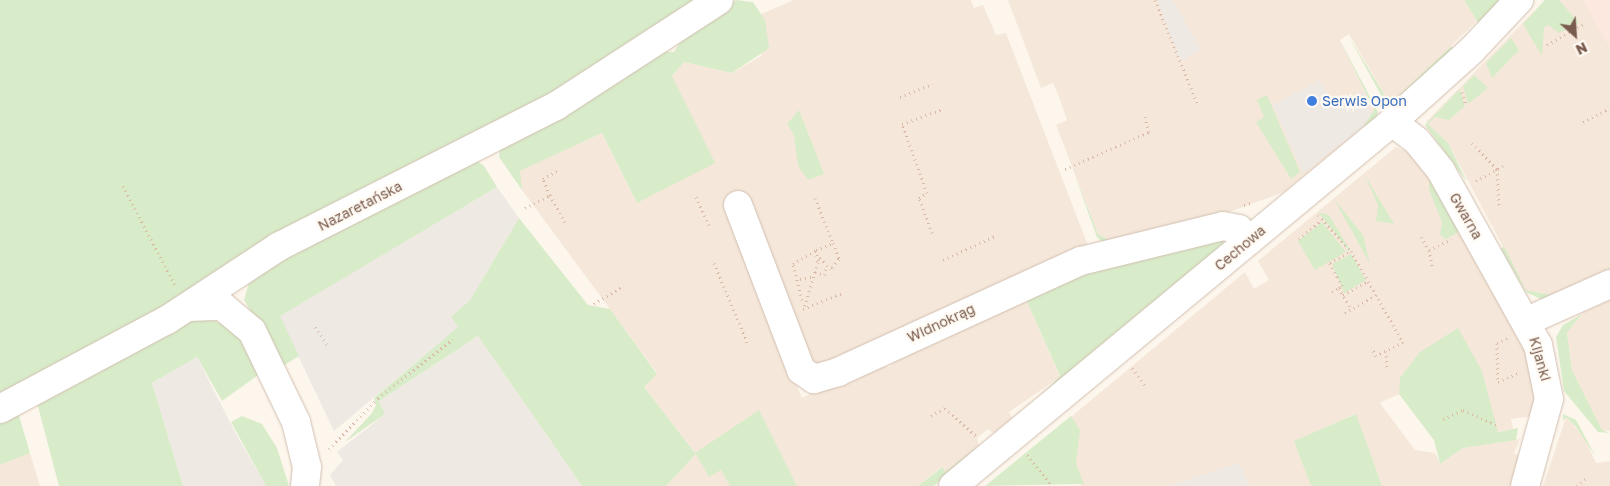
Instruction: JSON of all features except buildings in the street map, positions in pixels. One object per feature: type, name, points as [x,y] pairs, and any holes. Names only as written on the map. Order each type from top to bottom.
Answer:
[{"type":"street","name":"Nazaretańska","points":[[0,409],[188,307],[278,247],[556,106],[719,0]]},
{"type":"street","name":"Cechowa","points":[[953,486],[1392,122],[1472,50],[1519,0]]},
{"type":"street","name":"Gwarna","points":[[1392,122],[1418,141],[1441,170],[1517,330]]},
{"type":"street","name":"Widnokrąg","points":[[738,205],[801,370],[814,378],[838,372],[1081,261],[1223,226],[1239,229],[1249,240]]},
{"type":"street","name":"Kijanki","points":[[1525,486],[1549,399],[1545,366],[1517,330],[1610,284]]},
{"type":"street","points":[[188,307],[222,306],[252,331],[296,422],[307,467],[306,486]]},
{"type":"path","points":[[1155,0],[1197,103]]},
{"type":"path","points":[[1547,45],[1585,23]]},
{"type":"path","points":[[900,97],[933,84]]},
{"type":"path","points":[[1461,87],[1466,105]]},
{"type":"path","points":[[1583,122],[1610,108]]},
{"type":"path","points":[[932,233],[919,198],[927,193],[902,124],[943,109]]},
{"type":"path","points":[[1065,169],[1149,132],[1145,117]]},
{"type":"path","points":[[1472,143],[1497,169],[1499,207]]},
{"type":"path","points":[[1470,184],[1503,166]]},
{"type":"path","points":[[558,170],[543,179],[564,222]]},
{"type":"path","points":[[123,186],[188,307]]},
{"type":"path","points":[[525,208],[550,195]]},
{"type":"path","points":[[696,197],[710,227]]},
{"type":"path","points":[[815,198],[833,243],[838,263],[831,269],[818,256],[816,250]]},
{"type":"path","points":[[1316,213],[1349,252],[1403,342],[1376,356],[1371,347]]},
{"type":"path","points":[[1299,239],[1322,220]]},
{"type":"path","points":[[1429,250],[1461,234]]},
{"type":"path","points":[[943,260],[995,236]]},
{"type":"path","points":[[1421,237],[1429,250],[1432,266]]},
{"type":"path","points":[[818,256],[815,274],[801,314],[799,279],[793,264],[816,250],[833,243]]},
{"type":"path","points":[[1332,292],[1342,286],[1330,263],[1349,252]]},
{"type":"path","points":[[714,263],[747,342]]},
{"type":"path","points":[[799,279],[806,281],[815,274],[825,275],[826,266]]},
{"type":"path","points":[[1343,295],[1368,281]]},
{"type":"path","points":[[594,304],[623,286]]},
{"type":"path","points":[[1339,288],[1352,309]]},
{"type":"path","points":[[804,309],[842,293]]},
{"type":"path","points":[[1344,312],[1376,295]]},
{"type":"path","points":[[315,327],[329,348]]},
{"type":"path","points":[[1517,330],[1497,343],[1499,384],[1524,367]]},
{"type":"path","points":[[325,455],[378,398],[453,339]]},
{"type":"path","points":[[1386,351],[1387,368]]},
{"type":"path","points":[[1132,367],[1145,386]]},
{"type":"path","points":[[931,416],[945,408],[976,436],[982,431]]},
{"type":"path","points":[[1443,419],[1463,410],[1497,425]]},
{"type":"path","points":[[1025,454],[1034,458],[1052,486]]},
{"type":"path","points":[[1577,486],[1588,477]]},
{"type":"shaded area","points":[[794,0],[971,0],[974,8],[983,5],[996,35],[1006,33],[1089,248],[821,370],[806,361],[738,205],[725,209],[802,398],[871,365],[890,367],[904,348],[1024,295],[1060,377],[1009,412],[1012,418],[994,433],[988,429],[977,438],[979,445],[945,472],[941,467],[918,486],[666,486],[696,454],[644,387],[657,373],[522,190],[519,171],[602,133],[637,203],[672,76],[684,62],[732,73],[761,56],[765,21],[761,14]]},
{"type":"shaded area","points":[[1008,0],[1464,0],[1477,21],[1390,104],[1349,34],[1340,40],[1374,110],[1373,119],[1282,193],[1201,222],[1115,243],[1098,234],[1056,125],[1067,120],[1059,97],[1053,83],[1041,88]]},
{"type":"shaded area","points":[[1157,0],[1173,0],[1201,50],[1180,61]]},
{"type":"shaded area","points":[[1545,0],[1610,0],[1610,272],[1556,296],[1526,290],[1448,143],[1426,122]]},
{"type":"shaded area","points":[[1583,0],[1610,0],[1610,48]]},
{"type":"shaded area","points":[[1320,80],[1336,107],[1364,91],[1373,119],[1303,173],[1273,105]]},
{"type":"shaded area","points":[[1396,147],[1411,154],[1429,175],[1523,346],[1536,387],[1533,416],[1511,419],[1513,429],[1435,441],[1399,394],[1380,403],[1415,450],[1435,453],[1440,464],[1463,448],[1520,439],[1514,453],[1521,458],[1511,486],[1382,486],[1355,414],[1295,441],[1311,486],[1250,486],[1239,463],[1169,486],[1081,486],[1060,426],[1245,272],[1254,289],[1269,280],[1258,261]]},
{"type":"shaded area","points":[[497,187],[519,218],[470,300],[451,317],[458,327],[334,431],[279,316]]},
{"type":"shaded area","points":[[1610,300],[1610,431],[1602,430],[1572,370],[1567,333],[1584,312]]},
{"type":"shaded area","points":[[478,336],[582,486],[336,486],[330,475],[343,460],[337,452],[385,414],[379,401]]},
{"type":"shaded area","points":[[197,357],[235,432],[266,486],[183,486],[152,383]]},
{"type":"shaded area","points":[[1566,417],[1584,437],[1596,463],[1610,461],[1610,486],[1543,486]]},
{"type":"shaded area","points":[[30,453],[40,486],[0,486],[0,465]]},
{"type":"shaded area","points":[[1239,463],[1250,486],[1169,486]]},
{"type":"green space","points":[[0,0],[706,0],[499,124],[0,402]]},
{"type":"green space","points":[[736,0],[753,2],[765,20],[769,48],[732,73],[684,62],[672,76],[715,163],[637,203],[602,133],[520,171],[522,190],[499,157],[501,144],[657,51],[674,52],[687,31]]},
{"type":"green space","points":[[1464,0],[1501,0],[1479,24]]},
{"type":"green space","points":[[1545,0],[1559,0],[1579,23],[1559,33],[1548,25],[1544,27],[1542,56],[1523,24]]},
{"type":"green space","points":[[1348,35],[1390,104],[1451,46],[1453,49],[1390,106],[1387,106]]},
{"type":"green space","points":[[1511,38],[1519,50],[1492,78],[1486,63]]},
{"type":"green space","points":[[1340,40],[1378,112],[1377,116],[1359,134],[1374,110]]},
{"type":"green space","points":[[1474,75],[1488,88],[1468,104],[1463,86]]},
{"type":"green space","points":[[1460,89],[1465,106],[1449,120],[1435,117],[1428,124],[1448,143],[1467,182],[1425,125]]},
{"type":"green space","points":[[1267,95],[1300,172],[1291,179],[1256,122],[1264,117],[1257,100]]},
{"type":"green space","points":[[799,110],[824,174],[808,180],[798,166],[794,135],[787,124]]},
{"type":"green space","points":[[472,157],[484,166],[497,187],[280,316],[299,356],[283,366],[244,300],[250,279]]},
{"type":"green space","points":[[1074,173],[1098,234],[1114,243],[1104,244],[1097,237]]},
{"type":"green space","points":[[1364,174],[1394,224],[1376,221],[1378,205]]},
{"type":"green space","points":[[1429,175],[1460,231],[1446,239],[1440,235],[1442,222],[1429,190]]},
{"type":"green space","points":[[1334,199],[1363,235],[1370,264]]},
{"type":"green space","points":[[1318,212],[1329,215],[1349,251]]},
{"type":"green space","points":[[519,218],[588,305],[610,309],[657,374],[644,387],[695,453],[759,410],[797,486],[730,486],[721,470],[709,477],[696,454],[666,486],[582,486],[478,336],[379,401],[385,414],[345,442],[372,413],[376,405],[374,398],[458,327],[451,317],[470,300]]},
{"type":"green space","points":[[1322,222],[1346,252],[1315,270],[1298,241]]},
{"type":"green space","points":[[1223,239],[1224,246],[1035,401],[1060,376],[1024,295],[904,348],[890,367],[903,347],[1058,278]]},
{"type":"green space","points":[[1504,246],[1526,290],[1556,296],[1543,300],[1526,292],[1501,249]]},
{"type":"green space","points":[[1351,254],[1366,280],[1344,293],[1332,264]]},
{"type":"green space","points":[[1582,314],[1567,333],[1572,370],[1602,430],[1610,433],[1598,432],[1564,391],[1556,337],[1563,325]]},
{"type":"green space","points":[[211,320],[231,327],[246,340],[261,373],[222,401],[197,357],[152,383],[183,486],[59,486],[36,399],[153,337],[193,321]]},
{"type":"green space","points":[[1458,328],[1482,371],[1498,432],[1518,428],[1516,440],[1463,448],[1440,464],[1434,440],[1399,394],[1400,378],[1420,352]]},
{"type":"green space","points":[[17,409],[30,453],[0,465],[0,418]]},
{"type":"green space","points":[[1356,414],[1382,486],[1311,486],[1294,441]]},
{"type":"green space","points":[[1563,414],[1576,420],[1596,457],[1576,427],[1566,417],[1563,421]]},
{"type":"green space","points":[[242,416],[262,424],[277,448],[289,486],[266,486],[231,422]]},
{"type":"green space","points":[[1071,416],[1080,430],[1076,464],[1084,484],[985,486]]},
{"type":"green space","points":[[979,445],[934,486],[918,486],[942,467],[945,472]]},
{"type":"place","name":"Serwis Opon","points":[[1312,101]]}]
